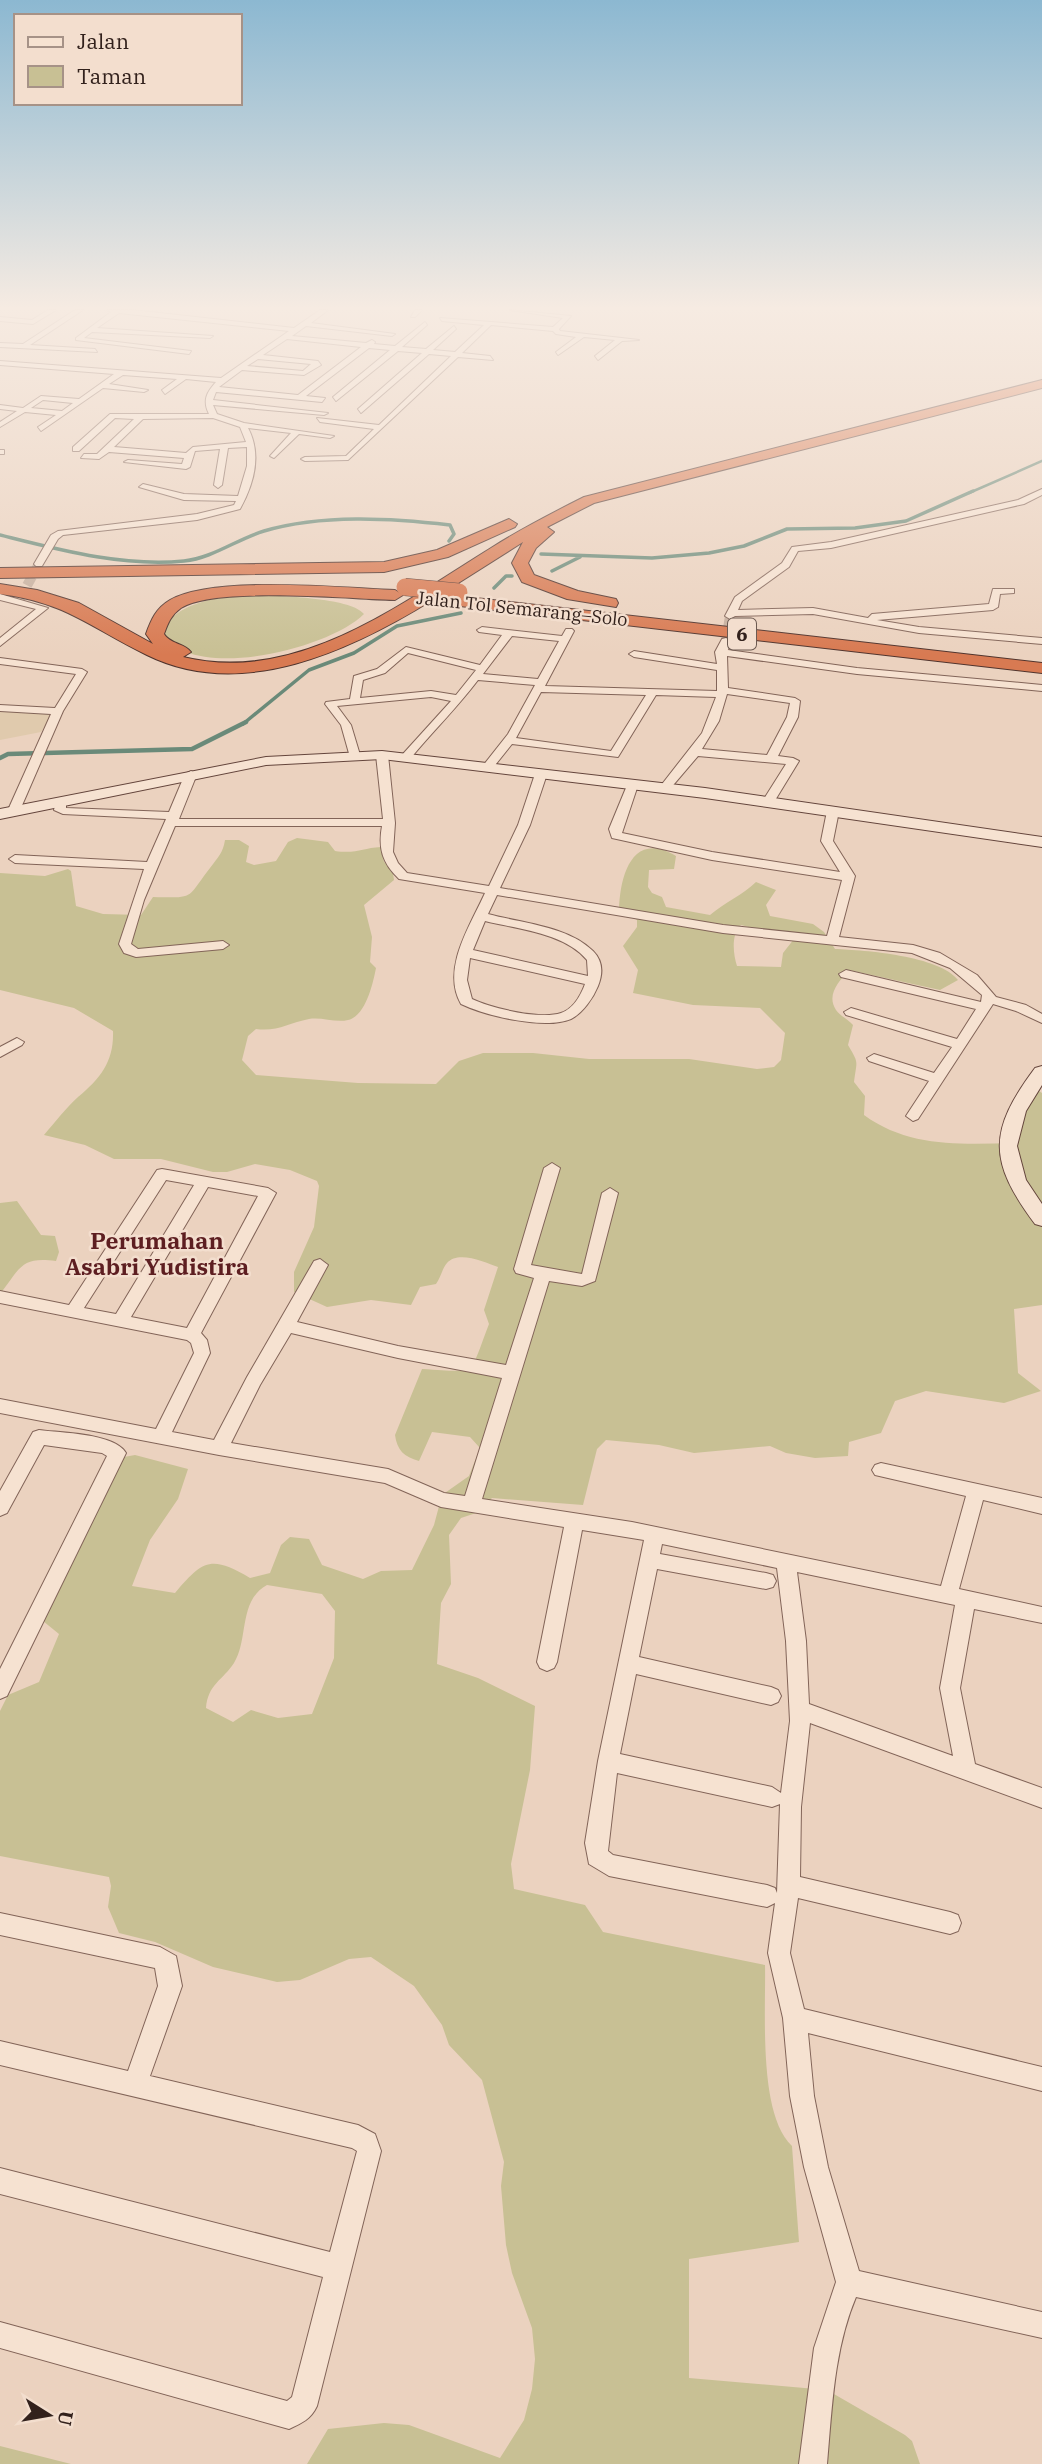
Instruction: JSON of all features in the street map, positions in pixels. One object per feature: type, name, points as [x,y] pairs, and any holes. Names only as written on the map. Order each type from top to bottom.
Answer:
[{"type":"highway","points":[[65,573],[384,567],[442,554],[552,505],[603,488],[862,425]]},
{"type":"highway","points":[[0,589],[59,600],[162,657],[197,665],[286,662],[310,656],[350,640],[564,511],[626,488],[871,425]]},
{"type":"highway","points":[[700,469],[587,508],[529,545],[520,563],[528,578],[573,595],[780,631]]},
{"type":"highway","points":[[399,592],[216,592],[195,596],[169,608],[162,613],[155,635],[161,643],[179,651],[224,660],[299,652],[349,631],[523,524],[603,488]]},
{"type":"highway","name":"Jalan Tol Semarang–Solo","points":[[0,573],[282,578],[1042,668]]},
{"type":"highway","name":"Jalan Tol Semarang–Solo","points":[[0,579],[173,580],[399,592],[459,592],[1042,660]]},
{"type":"street","points":[[41,429],[46,425]]},
{"type":"street","points":[[76,449],[103,425]]},
{"type":"street","points":[[84,456],[99,457],[133,425]]},
{"type":"street","points":[[243,425],[330,436]]},
{"type":"street","points":[[39,564],[61,533],[197,517],[237,507],[251,468],[251,444],[243,425]]},
{"type":"street","points":[[321,443],[341,425]]},
{"type":"street","points":[[361,425],[379,427]]},
{"type":"street","points":[[313,451],[305,459],[348,458],[379,427]]},
{"type":"street","points":[[274,456],[297,432]]},
{"type":"street","points":[[128,462],[182,471],[187,467],[188,456],[193,449],[251,444]]},
{"type":"street","points":[[218,485],[224,446]]},
{"type":"street","points":[[107,449],[188,456]]},
{"type":"street","points":[[143,487],[184,497],[241,499]]},
{"type":"street","points":[[1010,592],[996,591],[993,607],[985,610],[937,610],[866,618],[793,609],[731,615],[738,599],[790,562],[795,549],[831,545],[1021,502],[1042,492]]},
{"type":"street","points":[[0,597],[18,599],[43,608],[0,643]]},
{"type":"street","points":[[866,618],[879,624],[965,636],[1042,641]]},
{"type":"street","points":[[0,625],[17,627]]},
{"type":"street","points":[[482,630],[567,635],[509,740],[488,767]]},
{"type":"street","points":[[406,757],[422,736],[459,699],[509,633]]},
{"type":"street","points":[[665,788],[710,730],[722,692],[720,652],[726,641]]},
{"type":"street","points":[[355,699],[358,678],[381,671],[406,650],[480,673],[540,685],[653,692],[722,692],[795,701],[790,727],[777,742],[771,760]]},
{"type":"street","points":[[720,652],[857,671],[1042,688]]},
{"type":"street","points":[[635,654],[722,668]]},
{"type":"street","points":[[0,661],[82,672],[58,711],[39,755],[7,812]]},
{"type":"street","points":[[509,740],[614,755],[653,692]]},
{"type":"street","points":[[354,755],[346,725],[329,706],[355,699],[431,694],[459,699]]},
{"type":"street","points":[[0,708],[58,711]]},
{"type":"street","points":[[695,752],[791,761],[793,764],[768,802]]},
{"type":"street","points":[[7,812],[266,761],[382,755],[665,788],[1042,842]]},
{"type":"street","points":[[382,755],[390,823],[385,843],[388,863],[403,876],[644,918],[914,949],[940,956],[968,974],[989,994],[987,1003],[912,1116]]},
{"type":"street","points":[[191,774],[174,819],[150,866],[129,925],[126,947],[136,953],[223,945]]},
{"type":"street","points":[[481,916],[555,936],[586,951],[594,960],[592,981],[581,1002],[564,1017],[521,1015],[472,1004],[466,1001],[459,987],[459,974],[481,916],[524,825],[541,774]]},
{"type":"street","points":[[632,785],[615,829],[616,835],[712,856],[849,877]]},
{"type":"street","points":[[62,801],[60,810],[63,811],[174,819],[390,823]]},
{"type":"street","points":[[832,940],[849,877],[826,842],[825,832],[833,811]]},
{"type":"street","points":[[15,859],[150,866]]},
{"type":"street","points":[[467,953],[592,981]]},
{"type":"street","points":[[846,974],[1021,1008],[1042,1019]]},
{"type":"street","points":[[851,1012],[961,1045]]},
{"type":"street","points":[[0,1053],[17,1042]]},
{"type":"street","points":[[874,1058],[936,1078]]},
{"type":"street","points":[[1042,1072],[1022,1097],[1009,1126],[1007,1163],[1024,1197],[1042,1219]]},
{"type":"street","points":[[552,1168],[523,1269],[588,1279],[610,1193]]},
{"type":"street","points":[[73,1312],[160,1174],[270,1195],[192,1335]]},
{"type":"street","points":[[119,1322],[204,1181]]},
{"type":"street","points":[[219,1448],[253,1382],[320,1265]]},
{"type":"street","points":[[471,1505],[543,1274]]},
{"type":"street","points":[[0,1297],[192,1335],[201,1346],[200,1361],[161,1437]]},
{"type":"street","points":[[287,1326],[398,1352],[512,1373]]},
{"type":"street","points":[[0,1406],[219,1448],[388,1476],[441,1500],[654,1535],[1042,1615]]},
{"type":"street","points":[[0,1508],[5,1489],[39,1437],[106,1446],[117,1453],[7,1660],[0,1690]]},
{"type":"street","points":[[881,1470],[1042,1506]]},
{"type":"street","points":[[966,1769],[950,1688],[957,1596],[976,1493]]},
{"type":"street","points":[[547,1662],[574,1521]]},
{"type":"street","points":[[654,1535],[608,1761],[595,1850],[597,1857],[610,1865],[778,1890],[950,1923]]},
{"type":"street","points":[[649,1560],[766,1581]]},
{"type":"street","points":[[786,1562],[796,1642],[800,1710],[778,1890],[779,1953],[795,2018],[802,2096],[816,2167],[849,2282],[834,2313],[824,2360],[813,2464]]},
{"type":"street","points":[[629,1664],[771,1696]]},
{"type":"street","points":[[800,1710],[882,1744],[966,1769],[1042,1798]]},
{"type":"street","points":[[608,1761],[772,1797]]},
{"type":"street","points":[[0,1924],[160,1958],[168,1964],[170,1986],[135,2084]]},
{"type":"street","points":[[795,2018],[1042,2080]]},
{"type":"street","points":[[0,2053],[358,2137],[366,2143],[369,2151],[303,2406],[289,2415],[0,2335]]},
{"type":"street","points":[[0,2181],[340,2268]]},
{"type":"street","points":[[849,2282],[1042,2325]]},
{"type":"shaded area","points":[[0,711],[50,713],[50,719],[41,732],[0,740]]},
{"type":"green space","points":[[239,595],[325,600],[356,608],[364,614],[346,627],[320,639],[258,656],[226,658],[197,655],[174,646],[160,629],[177,614],[195,604]]},
{"type":"green space","points":[[297,838],[328,842],[335,851],[343,852],[381,847],[384,862],[392,867],[394,880],[364,905],[372,937],[370,962],[376,968],[368,998],[360,1012],[348,1020],[309,1019],[277,1028],[256,1029],[248,1036],[242,1060],[256,1075],[358,1083],[436,1084],[459,1061],[483,1053],[533,1053],[589,1059],[689,1059],[757,1069],[774,1067],[781,1060],[785,1033],[760,1008],[693,1005],[633,993],[638,970],[623,946],[637,927],[637,920],[619,910],[622,884],[631,860],[649,849],[661,849],[676,856],[674,869],[649,870],[648,887],[652,893],[662,897],[666,907],[710,915],[756,882],[776,890],[766,905],[770,916],[813,924],[824,932],[835,949],[882,953],[919,960],[949,972],[958,980],[940,990],[849,970],[835,988],[833,1004],[853,1025],[848,1045],[856,1062],[854,1082],[865,1096],[864,1115],[881,1126],[917,1139],[936,1142],[1015,1143],[1024,1112],[1039,1091],[1042,1093],[1042,1305],[1014,1309],[1018,1373],[1041,1391],[1004,1403],[926,1391],[895,1401],[881,1433],[849,1442],[848,1456],[815,1458],[786,1453],[770,1446],[694,1453],[659,1445],[606,1440],[597,1449],[583,1505],[492,1498],[476,1513],[461,1518],[449,1535],[451,1584],[441,1603],[437,1664],[478,1678],[535,1706],[530,1770],[511,1864],[514,1889],[585,1905],[603,1932],[765,1965],[765,2034],[769,2087],[781,2131],[792,2146],[799,2242],[689,2259],[689,2378],[827,2390],[905,2435],[912,2441],[920,2464],[307,2464],[328,2429],[384,2423],[409,2425],[500,2458],[524,2420],[532,2389],[535,2359],[532,2328],[512,2273],[506,2245],[501,2186],[504,2162],[482,2080],[449,2045],[442,2025],[414,1986],[371,1957],[349,1959],[300,1980],[277,1982],[213,1967],[155,1942],[119,1933],[108,1907],[111,1886],[109,1877],[0,1856],[0,1711],[8,1695],[39,1682],[59,1634],[43,1621],[58,1583],[124,1457],[135,1455],[188,1469],[178,1499],[150,1540],[132,1586],[175,1593],[193,1573],[208,1564],[226,1566],[250,1578],[270,1573],[281,1545],[290,1537],[309,1539],[322,1565],[363,1579],[381,1571],[412,1570],[434,1525],[442,1495],[469,1476],[480,1448],[470,1437],[432,1432],[419,1461],[402,1452],[395,1435],[422,1369],[463,1370],[474,1363],[489,1324],[484,1310],[498,1267],[472,1258],[458,1257],[447,1263],[436,1284],[420,1287],[411,1305],[371,1300],[327,1307],[294,1292],[294,1272],[314,1227],[319,1186],[317,1181],[290,1170],[255,1164],[227,1172],[213,1172],[161,1159],[114,1159],[85,1145],[44,1135],[99,1076],[111,1051],[113,1031],[74,1008],[0,990],[0,873],[45,876],[68,869],[71,871],[76,906],[103,914],[141,915],[153,897],[184,896],[193,891],[220,855],[225,840],[239,840],[249,846],[246,862],[254,865],[276,861],[288,842]],"holes":[[[741,925],[794,939],[783,953],[781,967],[737,966],[734,939]],[[267,1585],[322,1594],[335,1611],[334,1658],[312,1714],[278,1718],[251,1710],[233,1722],[206,1708],[207,1700],[213,1688],[234,1663],[239,1653],[248,1610],[258,1592]]]},
{"type":"green space","points":[[17,1201],[41,1235],[55,1236],[59,1252],[56,1261],[35,1261],[22,1266],[0,1294],[0,1203]]},
{"type":"green space","points":[[0,2446],[71,2464],[0,2464]]},
{"type":"waterway","points":[[969,493],[1042,461]]},
{"type":"waterway","points":[[541,554],[652,558],[709,553],[744,546],[787,529],[855,528],[906,521],[973,491]]},
{"type":"waterway","points":[[0,535],[91,556],[138,562],[195,559],[264,531],[333,520],[380,519],[450,525],[454,534],[449,541]]},
{"type":"waterway","points":[[552,571],[580,557]]},
{"type":"waterway","points":[[494,588],[506,576],[512,576]]},
{"type":"waterway","points":[[245,723],[309,670],[354,653],[397,626],[461,613]]},
{"type":"waterway","points":[[0,758],[8,754],[192,749],[245,723]]},
{"type":"tunnel","points":[[20,598],[39,564]]},
{"type":"tunnel","points":[[726,641],[730,616]]},
{"type":"district","name":"Perumahan Asabri Yudistira","points":[[157,1254]]}]
